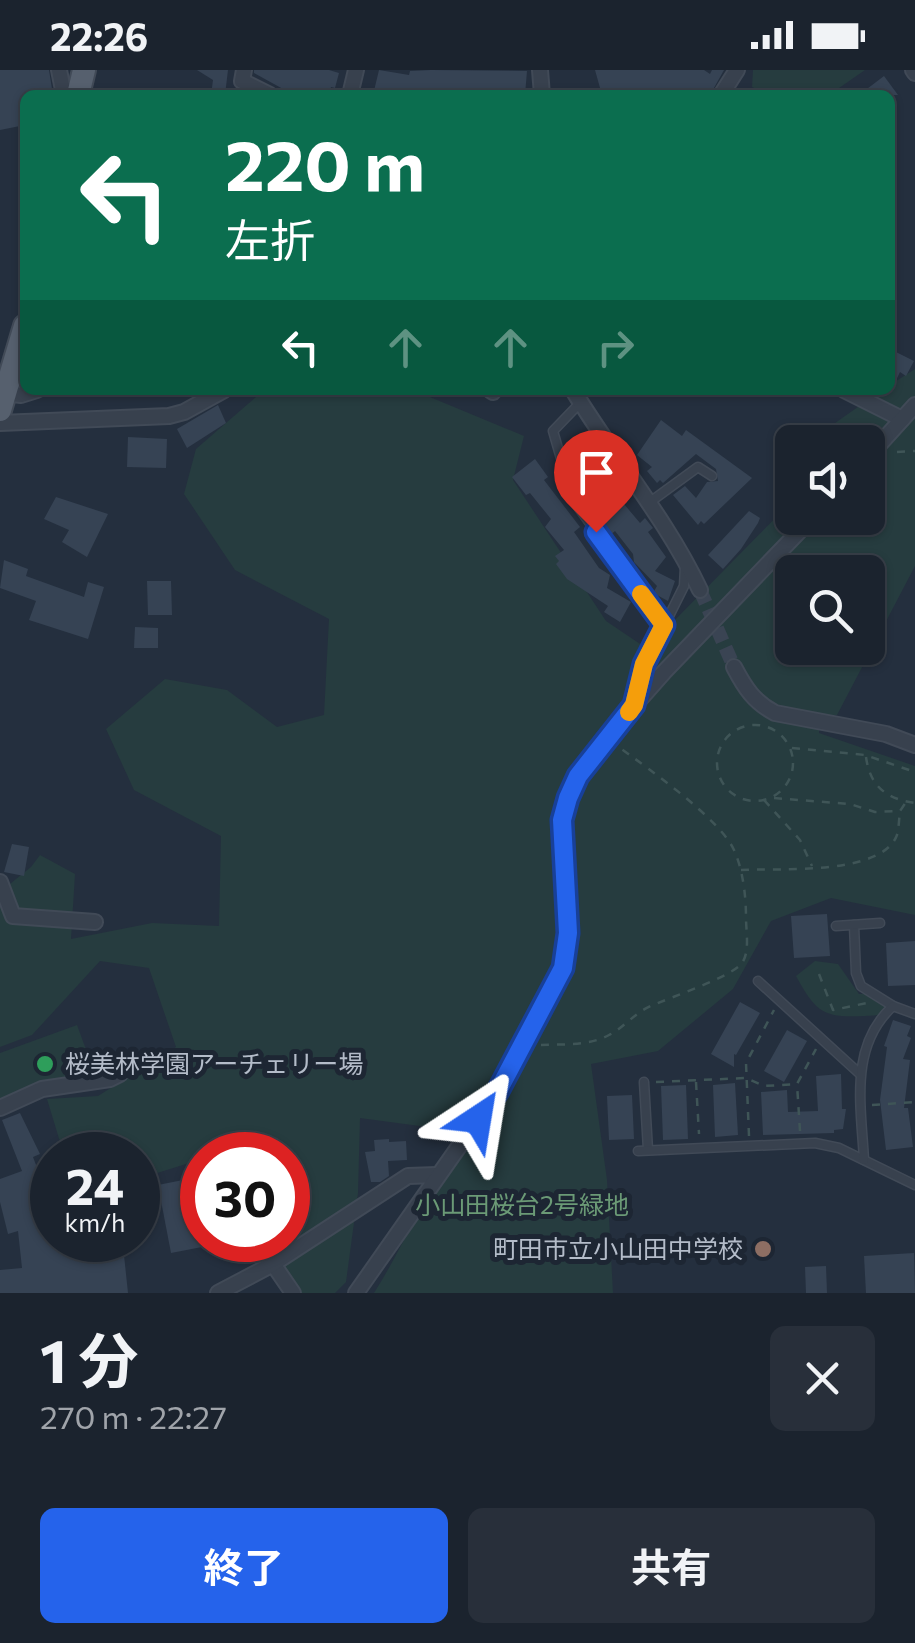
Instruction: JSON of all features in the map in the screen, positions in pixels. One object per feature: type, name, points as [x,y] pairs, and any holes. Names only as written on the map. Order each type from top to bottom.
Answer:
[{"type":"main road","points":[[3,401],[15,337]]},
{"type":"street","points":[[244,70],[242,81],[260,90]]},
{"type":"street","points":[[0,424],[169,416],[215,395]]},
{"type":"street","points":[[854,395],[902,419]]},
{"type":"street","points":[[576,396],[607,446],[650,502],[700,590]]},
{"type":"street","points":[[885,438],[915,404]]},
{"type":"street","points":[[356,1293],[498,1091],[563,968],[568,933],[562,878],[564,809],[578,776],[634,705],[796,535]]},
{"type":"street","points":[[734,667],[760,705],[775,713],[886,734],[915,745]]},
{"type":"street","points":[[0,882],[13,916],[95,922]]},
{"type":"street","points":[[0,1108],[42,1089],[110,1079],[120,1074]]},
{"type":"street","points":[[218,1293],[272,1264],[408,1176],[437,1175]]},
{"type":"street","points":[[272,1264],[293,1293]]},
{"type":"lane","points":[[576,396],[553,431],[573,500],[664,625]]},
{"type":"lane","points":[[650,502],[698,467],[712,476]]},
{"type":"lane","points":[[634,705],[644,664],[684,586],[684,557]]},
{"type":"lane","points":[[836,926],[880,923]]},
{"type":"lane","points":[[854,925],[856,973],[861,986],[893,1006],[915,1014]]},
{"type":"lane","points":[[758,981],[860,1074]]},
{"type":"lane","points":[[864,1160],[860,1074],[864,1048],[881,1017],[893,1006]]},
{"type":"lane","points":[[644,1082],[648,1150]]},
{"type":"lane","points":[[638,1151],[800,1144],[839,1148],[915,1185]]},
{"type":"path","points":[[770,797],[788,782],[792,771],[790,748],[773,729],[748,725],[726,738],[720,748],[719,774],[725,785],[746,799],[770,797],[850,804],[875,812],[900,811]]},
{"type":"path","points":[[538,1045],[583,1043],[612,1034],[639,1010],[728,976],[746,955],[746,904],[734,850],[724,834],[659,776],[619,747]]},
{"type":"path","points":[[790,748],[865,755],[915,772]]},
{"type":"path","points":[[865,755],[872,782],[893,799],[915,803]]},
{"type":"path","points":[[763,799],[800,840],[812,867]]},
{"type":"path","points":[[740,870],[856,864],[879,854],[896,838],[900,811],[906,802]]},
{"type":"path","points":[[819,974],[833,1010],[871,1002]]},
{"type":"path","points":[[750,1146],[746,1063],[779,1000]]},
{"type":"path","points":[[800,1144],[797,1084],[821,1039]]},
{"type":"path","points":[[644,1082],[746,1078],[764,1086],[797,1084]]},
{"type":"path","points":[[696,1080],[700,1148]]},
{"type":"path","points":[[860,1106],[915,1102]]},
{"type":"green space","points":[[753,70],[865,70],[836,90],[752,87]]},
{"type":"green space","name":"小山田桜台2号緑地","points":[[915,369],[915,566],[885,623],[885,555],[775,555],[775,665],[863,665],[837,715],[820,716],[819,733],[915,766],[915,915],[831,898],[771,921],[733,989],[658,1051],[591,1064],[607,1180],[613,1293],[374,1293],[457,1148],[442,1129],[360,1118],[358,1193],[346,1282],[335,1293],[291,1293],[276,1262],[310,1262],[310,1132],[180,1132],[180,1166],[160,1172],[160,1132],[57,1132],[47,1099],[98,1096],[176,1047],[149,968],[100,961],[32,1035],[0,1047],[0,892],[40,855],[75,874],[71,939],[152,923],[219,926],[221,836],[134,790],[106,729],[165,679],[227,690],[277,727],[324,715],[329,619],[235,570],[184,494],[196,449],[258,395],[425,395],[524,436],[513,480],[606,621],[655,654],[670,625],[775,518],[775,535],[885,535],[885,425],[832,425],[875,395],[895,395],[895,382]]},
{"type":"green space","points":[[815,961],[838,964],[859,994],[876,993],[893,1006],[870,1016],[840,1016],[823,1011],[809,998],[796,976]]},
{"type":"green space","name":"桜美林学園アーチェリー場","points":[[77,1025],[95,1074],[39,1083],[0,1101],[0,1053]]},
{"type":"building","points":[[0,70],[49,70],[52,90],[20,90],[20,126],[0,130]]},
{"type":"building","points":[[197,70],[228,70],[226,90],[212,90],[213,80]]},
{"type":"building","points":[[379,70],[409,75],[410,71],[431,70],[527,71],[525,90],[374,90]]},
{"type":"building","points":[[595,70],[704,70],[710,74],[712,70],[724,70],[713,90],[601,90]]},
{"type":"building","points":[[254,73],[339,73],[335,88],[330,90],[288,90]]},
{"type":"building","points":[[884,76],[894,90],[866,90]]},
{"type":"building","points":[[895,352],[914,361],[906,376],[900,372],[895,382]]},
{"type":"building","points":[[218,405],[226,423],[187,448],[177,429]]},
{"type":"building","points":[[661,420],[682,436],[686,430],[752,478],[704,524],[701,521],[698,525],[673,495],[685,486],[696,498],[707,482],[718,481],[716,469],[696,454],[663,483],[657,483],[647,471],[652,467],[637,455]]},
{"type":"building","points":[[128,437],[167,439],[166,468],[127,467]]},
{"type":"building","points":[[535,459],[548,477],[544,480],[580,527],[574,532],[599,568],[610,575],[607,588],[631,602],[620,622],[604,612],[608,606],[567,579],[556,564],[559,561],[555,556],[564,550],[545,527],[551,519],[512,477]]},
{"type":"building","points":[[591,465],[640,523],[645,518],[653,528],[648,532],[666,557],[655,571],[675,581],[668,601],[653,593],[657,586],[634,562],[633,554],[615,531],[609,536],[600,521],[609,514],[588,485],[581,489],[575,479]]},
{"type":"building","points":[[56,497],[108,514],[87,557],[62,542],[69,530],[44,519]]},
{"type":"building","points":[[749,511],[760,518],[758,523],[723,569],[708,555]]},
{"type":"building","points":[[4,560],[28,569],[26,576],[84,597],[88,582],[104,587],[88,639],[29,620],[36,601],[0,588]]},
{"type":"building","points":[[147,581],[171,581],[172,615],[148,615]]},
{"type":"building","points":[[135,627],[158,628],[158,648],[134,648]]},
{"type":"building","points":[[12,844],[29,847],[24,876],[4,872]]},
{"type":"building","points":[[827,914],[830,956],[794,958],[791,916]]},
{"type":"building","points":[[915,941],[915,985],[888,986],[886,943]]},
{"type":"building","points":[[740,1002],[760,1013],[734,1054],[734,1067],[711,1054]]},
{"type":"building","points":[[893,1020],[911,1026],[903,1059],[910,1060],[904,1108],[908,1108],[913,1147],[886,1150],[880,1100],[887,1047],[884,1046]]},
{"type":"building","points":[[787,1030],[807,1041],[784,1082],[764,1071]]},
{"type":"building","points":[[841,1074],[842,1109],[846,1109],[843,1129],[834,1133],[763,1135],[761,1092],[787,1090],[788,1112],[818,1111],[816,1076]]},
{"type":"building","points":[[735,1083],[738,1135],[715,1137],[713,1085]]},
{"type":"building","points":[[686,1085],[688,1139],[663,1140],[661,1086]]},
{"type":"building","points":[[632,1095],[634,1139],[609,1140],[607,1096]]},
{"type":"building","points":[[20,1113],[30,1134],[30,1262],[125,1262],[128,1293],[0,1293],[0,1270],[22,1268],[18,1231],[8,1234],[0,1202],[0,1179],[22,1171],[2,1120]]},
{"type":"building","points":[[374,1140],[406,1141],[407,1160],[388,1161],[389,1176],[371,1182],[365,1152],[375,1151]]},
{"type":"building","points":[[180,1181],[180,1251],[171,1253],[160,1185]]},
{"type":"building","points":[[914,1253],[915,1293],[866,1293],[864,1256]]},
{"type":"building","points":[[826,1266],[827,1293],[806,1293],[805,1267]]},
{"type":"tunnel","points":[[700,590],[734,667]]},
{"type":"slow traffic","points":[[629,712],[644,664],[664,625],[641,594]]},
{"type":"place","name":"桜美林学園アーチェリー場","points":[[45,1064]]},
{"type":"place","name":"町田市立小山田中学校","points":[[763,1249]]},
{"type":"route","points":[[478,1119],[498,1091],[563,968],[568,933],[562,878],[562,820],[568,798],[578,776],[634,705],[644,664],[664,625],[596,532]]}]
